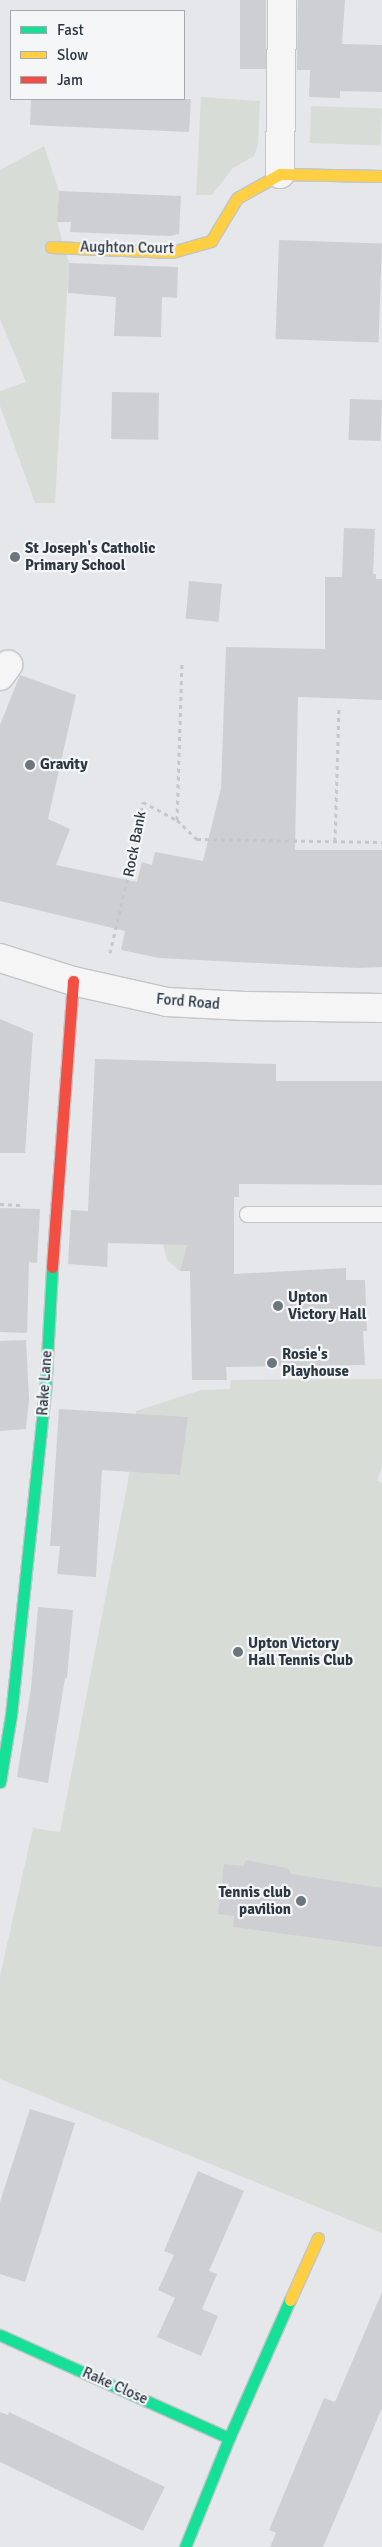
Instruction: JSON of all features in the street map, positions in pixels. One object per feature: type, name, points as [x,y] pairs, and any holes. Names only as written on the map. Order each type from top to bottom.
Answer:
[{"type":"street","points":[[282,0],[280,174],[382,176]]},
{"type":"street","name":"Aughton Court","points":[[51,247],[172,252],[211,241],[237,198],[280,174]]},
{"type":"street","name":"Ford Road","points":[[0,958],[73,981],[167,1002],[245,1006],[382,1008]]},
{"type":"street","name":"Rake Lane","points":[[0,1782],[11,1715],[45,1394],[56,1207],[73,981]]},
{"type":"street","points":[[185,2547],[229,2438],[318,2238]]},
{"type":"street","name":"Rake Close","points":[[0,2335],[229,2438]]},
{"type":"lane","points":[[247,1214],[382,1214]]},
{"type":"path","points":[[182,664],[177,820],[197,838],[382,842]]},
{"type":"path","points":[[335,841],[339,707]]},
{"type":"path","name":"Rock Bank","points":[[102,988],[134,851],[143,802],[177,820]]},
{"type":"shaded area","points":[[201,97],[260,101],[258,145],[254,156],[233,168],[212,195],[196,195]]},
{"type":"shaded area","points":[[311,106],[382,108],[381,145],[310,143]]},
{"type":"shaded area","points":[[44,146],[59,191],[57,222],[69,263],[55,503],[35,503],[0,406],[0,391],[26,382],[0,319],[0,170]]},
{"type":"shaded area","points":[[198,1207],[180,1271],[167,1260],[157,1222]]},
{"type":"shaded area","name":"Upton Victory Hall Tennis Club","points":[[382,1379],[382,1466],[377,1481],[382,1483],[382,2233],[0,2079],[0,1976],[33,1828],[60,1832],[128,1481],[136,1411],[201,1390],[230,1389],[231,1380]]},
{"type":"building","points":[[240,0],[266,0],[266,69],[240,69]]},
{"type":"building","points":[[298,0],[345,0],[342,44],[382,45],[382,92],[340,91],[340,98],[309,97],[310,70],[297,70]]},
{"type":"building","points":[[191,99],[189,132],[30,125],[31,100]]},
{"type":"building","points":[[59,191],[181,196],[179,234],[170,236],[70,232],[71,222],[57,222]]},
{"type":"building","points":[[279,240],[382,244],[378,343],[276,339]]},
{"type":"building","points":[[69,263],[178,267],[177,298],[162,297],[161,337],[114,336],[116,297],[68,293]]},
{"type":"building","points":[[112,392],[159,393],[158,440],[111,439]]},
{"type":"building","points":[[350,399],[382,400],[381,441],[349,440]]},
{"type":"building","points":[[344,528],[375,529],[373,574],[376,574],[376,579],[382,579],[382,700],[298,697],[295,850],[382,850],[382,967],[357,968],[159,958],[121,950],[125,931],[0,901],[0,725],[20,675],[76,695],[48,819],[70,829],[56,865],[137,882],[142,862],[152,865],[155,852],[203,861],[221,788],[226,647],[325,649],[325,577],[342,577]]},
{"type":"building","points":[[189,581],[222,584],[219,622],[186,619]]},
{"type":"building","points":[[0,1019],[33,1033],[25,1153],[0,1153]]},
{"type":"building","points":[[95,1059],[276,1064],[276,1081],[382,1081],[382,1185],[239,1184],[239,1197],[234,1197],[234,1274],[346,1268],[346,1280],[365,1280],[367,1331],[363,1331],[365,1365],[226,1367],[227,1380],[192,1380],[190,1271],[180,1271],[187,1245],[108,1243],[107,1267],[68,1264],[71,1210],[88,1211]]},
{"type":"building","points":[[0,1208],[40,1209],[37,1263],[29,1262],[27,1333],[0,1332]]},
{"type":"building","points":[[26,1340],[29,1399],[26,1429],[0,1431],[0,1341]]},
{"type":"building","points":[[59,1409],[188,1417],[180,1475],[102,1470],[96,1577],[57,1574],[60,1546],[50,1546]]},
{"type":"building","points":[[38,1607],[73,1610],[67,1678],[65,1678],[48,1783],[17,1777],[31,1688]]},
{"type":"building","name":"Tennis club pavilion","points":[[246,1860],[287,1868],[291,1874],[382,1888],[382,1947],[233,1927],[234,1916],[218,1914],[224,1864],[243,1866]]},
{"type":"building","points":[[30,2109],[75,2123],[25,2282],[0,2274],[0,2202]]},
{"type":"building","points":[[198,2171],[244,2191],[209,2271],[217,2274],[202,2309],[218,2316],[201,2356],[157,2337],[175,2298],[158,2290],[174,2255],[164,2251]]},
{"type":"building","points":[[382,2292],[382,2408],[323,2547],[270,2547],[276,2533],[269,2530],[324,2398],[335,2402]]},
{"type":"building","points":[[0,2412],[8,2415],[9,2412],[165,2487],[143,2531],[0,2462]]},
{"type":"traffic: fast","points":[[0,1782],[11,1715],[45,1394],[52,1267]]},
{"type":"traffic: fast","points":[[185,2547],[229,2438],[290,2300]]},
{"type":"traffic: fast","points":[[0,2335],[229,2438]]},
{"type":"traffic: slow","points":[[51,247],[172,252],[211,241],[237,198],[280,174],[382,176]]},
{"type":"traffic: slow","points":[[290,2300],[318,2238]]},
{"type":"traffic: jam","points":[[52,1267],[73,981]]},
{"type":"place","name":"St Joseph's Catholic Primary School","points":[[15,557]]},
{"type":"place","name":"Gravity","points":[[30,765]]},
{"type":"place","name":"Upton Victory Hall","points":[[278,1306]]},
{"type":"place","name":"Rosie's Playhouse","points":[[272,1363]]},
{"type":"place","name":"Upton Victory Hall Tennis Club","points":[[238,1652]]},
{"type":"place","name":"Tennis club pavilion","points":[[301,1901]]}]
